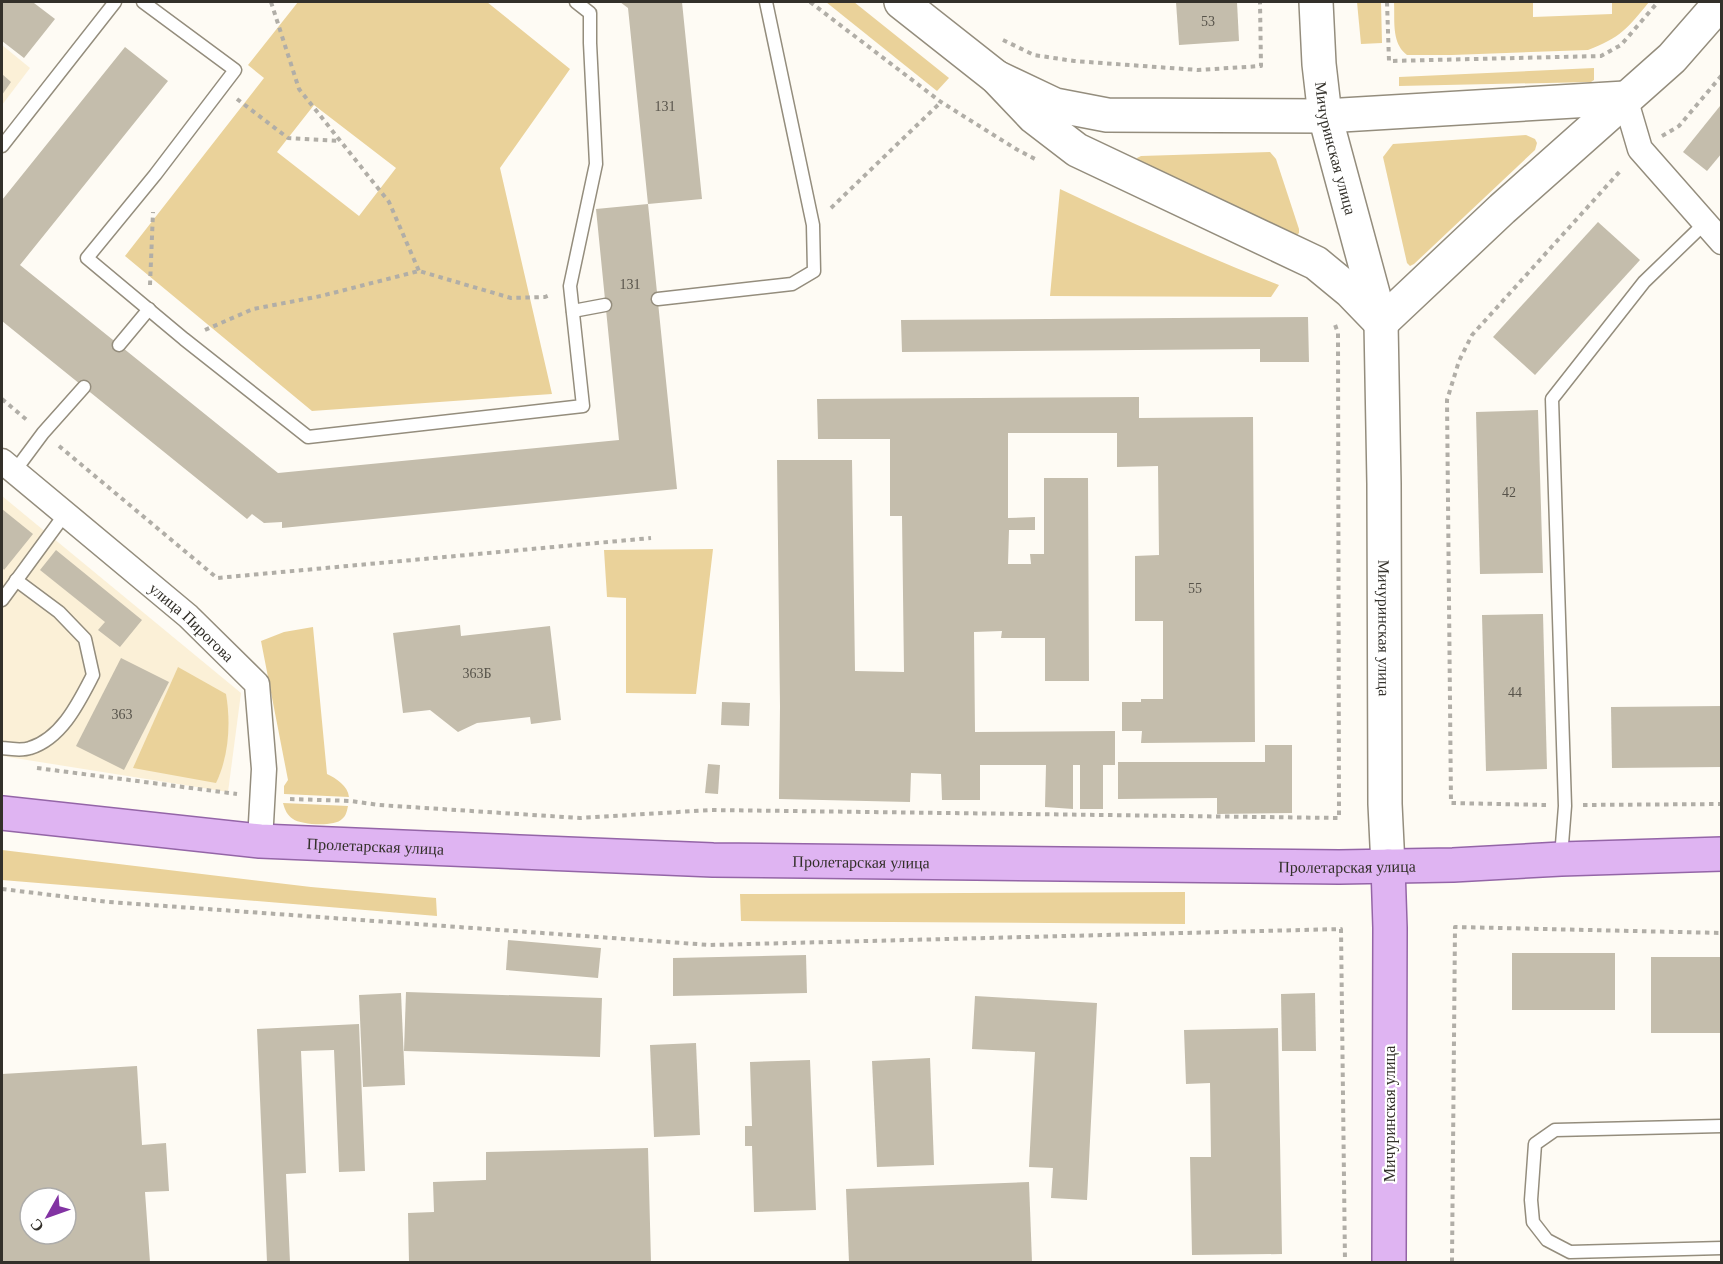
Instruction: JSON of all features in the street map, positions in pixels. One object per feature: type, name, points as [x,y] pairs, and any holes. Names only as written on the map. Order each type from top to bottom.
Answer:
[{"type":"main road","points":[[901,2],[996,77],[1034,117],[1077,150],[1316,263],[1350,291],[1381,322],[1625,98],[1646,83],[1672,58],[1721,2]]},
{"type":"main road","name":"Мичуринская улица","points":[[1316,2],[1318,64],[1325,116],[1381,322],[1385,804],[1390,928],[1389,1263]]},
{"type":"main road","points":[[996,77],[1056,105],[1107,115],[1325,116],[1625,98]]},
{"type":"main road","name":"Пролетарская улица","points":[[2,813],[260,841],[713,860],[1315,867],[1453,865],[1722,854]]},
{"type":"street","points":[[1625,98],[1640,149],[1722,242]]},
{"type":"street","name":"улица Пирогова","points":[[8,467],[188,616],[257,684],[264,769],[260,841]]},
{"type":"lane","points":[[2,146],[115,2]]},
{"type":"lane","points":[[143,2],[236,70],[87,258],[184,339],[308,437],[583,406],[570,286],[596,164],[590,13],[576,2]]},
{"type":"lane","points":[[658,299],[792,284],[814,271],[813,225],[766,2]]},
{"type":"lane","points":[[1561,859],[1565,806],[1552,399],[1644,282],[1705,223]]},
{"type":"lane","points":[[573,311],[606,305]]},
{"type":"lane","points":[[119,345],[149,309]]},
{"type":"lane","points":[[8,467],[43,433],[84,387]]},
{"type":"lane","points":[[2,600],[64,514]]},
{"type":"lane","points":[[2,748],[28,749],[50,737],[75,709],[93,675],[85,639],[59,612],[16,580]]},
{"type":"lane","points":[[1722,1126],[1555,1130],[1535,1144],[1531,1200],[1533,1222],[1547,1240],[1570,1252],[1722,1248]]},
{"type":"path","points":[[271,2],[299,89],[389,202],[419,271]]},
{"type":"path","points":[[810,2],[941,102],[1041,163]]},
{"type":"path","points":[[994,36],[1034,55],[1074,61],[1198,70],[1261,66],[1260,2]]},
{"type":"path","points":[[1387,2],[1389,61],[1601,56],[1621,45],[1658,2]]},
{"type":"path","points":[[1451,803],[1447,400],[1459,361],[1472,335],[1640,149],[1679,126],[1722,75]]},
{"type":"path","points":[[222,88],[288,138],[340,141]]},
{"type":"path","points":[[813,225],[941,102]]},
{"type":"path","points":[[149,309],[155,175]]},
{"type":"path","points":[[184,339],[253,309],[321,296],[419,271],[511,298],[545,297],[570,286]]},
{"type":"path","points":[[37,769],[263,797],[351,801],[379,805],[580,818],[711,810],[1339,818],[1338,333],[1331,313]]},
{"type":"path","points":[[2,399],[217,578],[651,538]]},
{"type":"path","points":[[2,889],[109,902],[710,945],[1341,929],[1345,1263]]},
{"type":"path","points":[[1452,1263],[1455,927],[1722,933]]},
{"type":"shaded area","points":[[298,2],[487,2],[570,69],[500,168],[552,394],[312,411],[125,256],[264,78],[248,65]],"holes":[[[314,105],[396,168],[359,216],[277,152]]]},
{"type":"shaded area","points":[[826,2],[854,2],[949,78],[937,91]]},
{"type":"shaded area","points":[[1357,2],[1381,2],[1382,43],[1361,44]]},
{"type":"shaded area","points":[[1394,2],[1533,2],[1533,17],[1612,14],[1612,2],[1649,2],[1623,31],[1588,50],[1407,55],[1396,38]]},
{"type":"shaded area","points":[[2,45],[30,68],[2,105]]},
{"type":"shaded area","points":[[1594,68],[1594,80],[1591,82],[1399,86],[1399,77]]},
{"type":"shaded area","points":[[1526,135],[1535,139],[1537,143],[1535,150],[1410,266],[1407,263],[1383,157],[1393,144]]},
{"type":"shaded area","points":[[1270,152],[1276,159],[1299,229],[1297,235],[1138,161],[1137,158],[1141,156]]},
{"type":"shaded area","points":[[1060,189],[1168,239],[1279,285],[1271,297],[1050,296]]},
{"type":"shaded area","points":[[2,496],[241,693],[228,792],[2,756]]},
{"type":"shaded area","points":[[713,549],[696,694],[626,693],[626,598],[607,597],[604,550]]},
{"type":"shaded area","points":[[313,627],[327,774],[344,786],[349,797],[284,794],[284,786],[288,780],[261,641],[284,632]]},
{"type":"shaded area","points":[[178,667],[226,694],[228,739],[224,762],[216,783],[133,768]]},
{"type":"shaded area","points":[[283,803],[348,806],[347,812],[338,822],[318,824],[303,823],[293,819],[289,816]]},
{"type":"shaded area","points":[[2,850],[311,887],[436,898],[437,916],[2,880]]},
{"type":"shaded area","points":[[1185,892],[1185,924],[741,921],[740,894]]},
{"type":"building","points":[[2,2],[35,2],[55,19],[24,58],[2,41]]},
{"type":"building","points":[[620,2],[682,2],[702,199],[648,204],[628,8]]},
{"type":"building","points":[[1176,2],[1237,2],[1239,41],[1179,45]]},
{"type":"building","points":[[125,47],[168,81],[20,265],[278,473],[619,440],[596,209],[648,204],[677,489],[282,528],[282,522],[264,523],[252,514],[247,519],[2,321],[2,200]]},
{"type":"building","points":[[2,74],[11,82],[2,95]]},
{"type":"building","points":[[1720,106],[1722,107],[1722,153],[1707,171],[1683,152]]},
{"type":"building","points":[[1598,222],[1640,260],[1535,375],[1493,337]]},
{"type":"building","points":[[1308,317],[1309,362],[1260,362],[1260,349],[902,352],[901,320]]},
{"type":"building","points":[[1139,397],[1139,418],[1253,417],[1255,742],[1141,743],[1142,731],[1122,731],[1122,702],[1163,699],[1163,621],[1135,621],[1135,556],[1159,555],[1158,466],[1117,467],[1117,433],[1008,433],[1008,518],[1035,517],[1035,530],[1009,530],[1008,564],[1031,564],[1030,554],[1044,554],[1044,478],[1088,478],[1089,681],[1045,681],[1045,638],[1001,638],[1002,631],[974,632],[975,732],[1115,731],[1115,765],[1103,765],[1103,809],[1080,809],[1080,765],[1073,765],[1073,809],[1045,807],[1046,765],[980,765],[980,800],[942,800],[941,774],[911,773],[910,802],[779,799],[777,460],[852,460],[855,671],[904,672],[902,516],[890,516],[890,439],[818,439],[817,399]]},
{"type":"building","points":[[1538,410],[1543,573],[1480,574],[1476,412]]},
{"type":"building","points":[[2,509],[33,534],[4,570],[2,567]]},
{"type":"building","points":[[56,550],[142,620],[120,647],[98,630],[105,622],[40,570]]},
{"type":"building","points":[[1543,614],[1547,769],[1486,771],[1482,615]]},
{"type":"building","points":[[460,625],[461,636],[550,626],[561,720],[531,724],[530,717],[477,723],[458,732],[430,710],[403,713],[393,633]]},
{"type":"building","points":[[121,658],[169,682],[124,770],[76,746]]},
{"type":"building","points":[[722,702],[750,703],[749,726],[721,725]]},
{"type":"building","points":[[1722,706],[1722,767],[1612,768],[1611,707]]},
{"type":"building","points":[[1265,745],[1292,745],[1292,813],[1217,814],[1217,798],[1118,799],[1118,762],[1265,762]]},
{"type":"building","points":[[708,764],[720,765],[718,794],[705,793]]},
{"type":"building","points":[[508,940],[601,948],[598,978],[506,970]]},
{"type":"building","points":[[1512,953],[1615,953],[1615,1010],[1512,1010]]},
{"type":"building","points":[[806,955],[807,993],[673,996],[673,958]]},
{"type":"building","points":[[1651,957],[1722,957],[1722,1033],[1651,1033]]},
{"type":"building","points":[[406,992],[602,998],[600,1057],[404,1051]]},
{"type":"building","points":[[401,993],[405,1085],[363,1087],[359,995]]},
{"type":"building","points":[[1315,993],[1316,1051],[1282,1051],[1281,994]]},
{"type":"building","points":[[975,996],[1097,1003],[1087,1200],[1051,1198],[1053,1168],[1029,1167],[1035,1052],[972,1049]]},
{"type":"building","points":[[359,1024],[365,1171],[339,1172],[334,1050],[301,1051],[306,1173],[286,1174],[290,1262],[267,1262],[257,1029]]},
{"type":"building","points":[[1278,1028],[1282,1254],[1192,1255],[1190,1157],[1211,1157],[1210,1083],[1186,1084],[1184,1030]]},
{"type":"building","points":[[696,1043],[700,1135],[654,1137],[650,1045]]},
{"type":"building","points":[[930,1058],[934,1165],[877,1167],[872,1061]]},
{"type":"building","points":[[810,1060],[816,1210],[754,1212],[752,1146],[745,1146],[745,1126],[752,1126],[750,1062]]},
{"type":"building","points":[[137,1066],[142,1145],[166,1143],[169,1191],[145,1192],[150,1262],[2,1262],[2,1074]]},
{"type":"building","points":[[648,1148],[651,1262],[409,1262],[408,1213],[434,1212],[433,1182],[486,1180],[486,1152]]},
{"type":"building","points":[[1029,1182],[1032,1262],[849,1262],[846,1189]]}]
